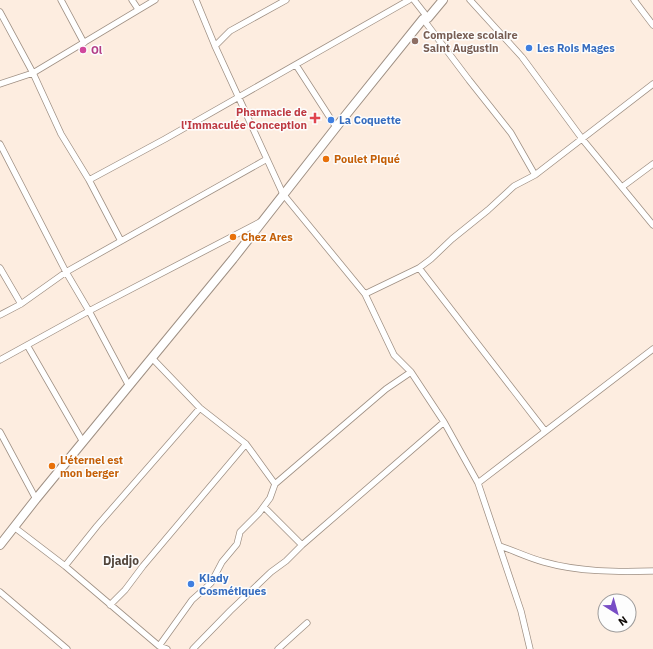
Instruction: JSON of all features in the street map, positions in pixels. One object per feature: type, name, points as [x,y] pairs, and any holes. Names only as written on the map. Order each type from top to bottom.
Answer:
[{"type":"main road","points":[[0,545],[264,220],[283,194],[425,18],[442,1]]},
{"type":"street","points":[[60,0],[84,43]]},
{"type":"street","points":[[132,0],[138,9]]},
{"type":"street","points":[[0,84],[33,73],[138,9],[156,0]]},
{"type":"street","points":[[196,0],[215,46],[283,194],[365,294],[394,355],[412,372],[444,422],[478,483],[521,611],[530,649]]},
{"type":"street","points":[[215,46],[230,31],[286,0]]},
{"type":"street","points":[[89,180],[296,65],[409,0]]},
{"type":"street","points":[[414,0],[468,80],[511,133],[535,175]]},
{"type":"street","points":[[470,0],[522,57],[583,140],[653,225]]},
{"type":"street","points":[[634,0],[653,25]]},
{"type":"street","points":[[1,16],[33,73],[62,134],[89,180],[121,241]]},
{"type":"street","points":[[296,65],[336,128]]},
{"type":"street","points":[[365,294],[420,268],[514,186],[535,175],[583,140],[653,84]]},
{"type":"street","points":[[0,144],[66,272],[89,311],[129,386]]},
{"type":"street","points":[[0,315],[21,304],[66,272],[267,159]]},
{"type":"street","points":[[622,187],[653,164]]},
{"type":"street","points":[[0,360],[89,311],[264,220]]},
{"type":"street","points":[[0,268],[21,304]]},
{"type":"street","points":[[420,268],[545,431]]},
{"type":"street","points":[[27,345],[83,442]]},
{"type":"street","points":[[478,483],[653,349]]},
{"type":"street","points":[[152,358],[200,408],[246,444],[275,484]]},
{"type":"street","points":[[159,646],[192,600],[211,584],[222,562],[238,544],[240,532],[259,514],[270,498],[275,484],[386,389],[412,372]]},
{"type":"street","points":[[65,566],[97,526],[200,408]]},
{"type":"street","points":[[193,649],[271,572],[286,561],[302,545],[444,422]]},
{"type":"street","points":[[0,432],[36,499]]},
{"type":"street","points":[[110,605],[125,590],[148,560],[246,444]]},
{"type":"street","points":[[264,507],[302,545]]},
{"type":"street","points":[[14,527],[65,566],[159,646],[166,649]]},
{"type":"street","points":[[500,546],[543,562],[559,565],[606,572],[653,571]]},
{"type":"street","points":[[0,592],[67,649]]},
{"type":"street","points":[[278,649],[307,623]]},
{"type":"place","name":"Complexe scolaire Saint Augustin","points":[[415,41]]},
{"type":"place","name":"Les Rois Mages","points":[[529,48]]},
{"type":"place","name":"Ol","points":[[83,50]]},
{"type":"place","name":"Pharmacie de l'Immaculée Conception","points":[[315,118]]},
{"type":"place","name":"La Coquette","points":[[331,120]]},
{"type":"place","name":"Poulet Piqué","points":[[326,159]]},
{"type":"place","name":"Chez Ares","points":[[233,237]]},
{"type":"place","name":"L'éternel est mon berger","points":[[52,466]]},
{"type":"place","name":"Kiady Cosmétiques","points":[[191,584]]},
{"type":"district","name":"Djadjo","points":[[121,560]]}]
